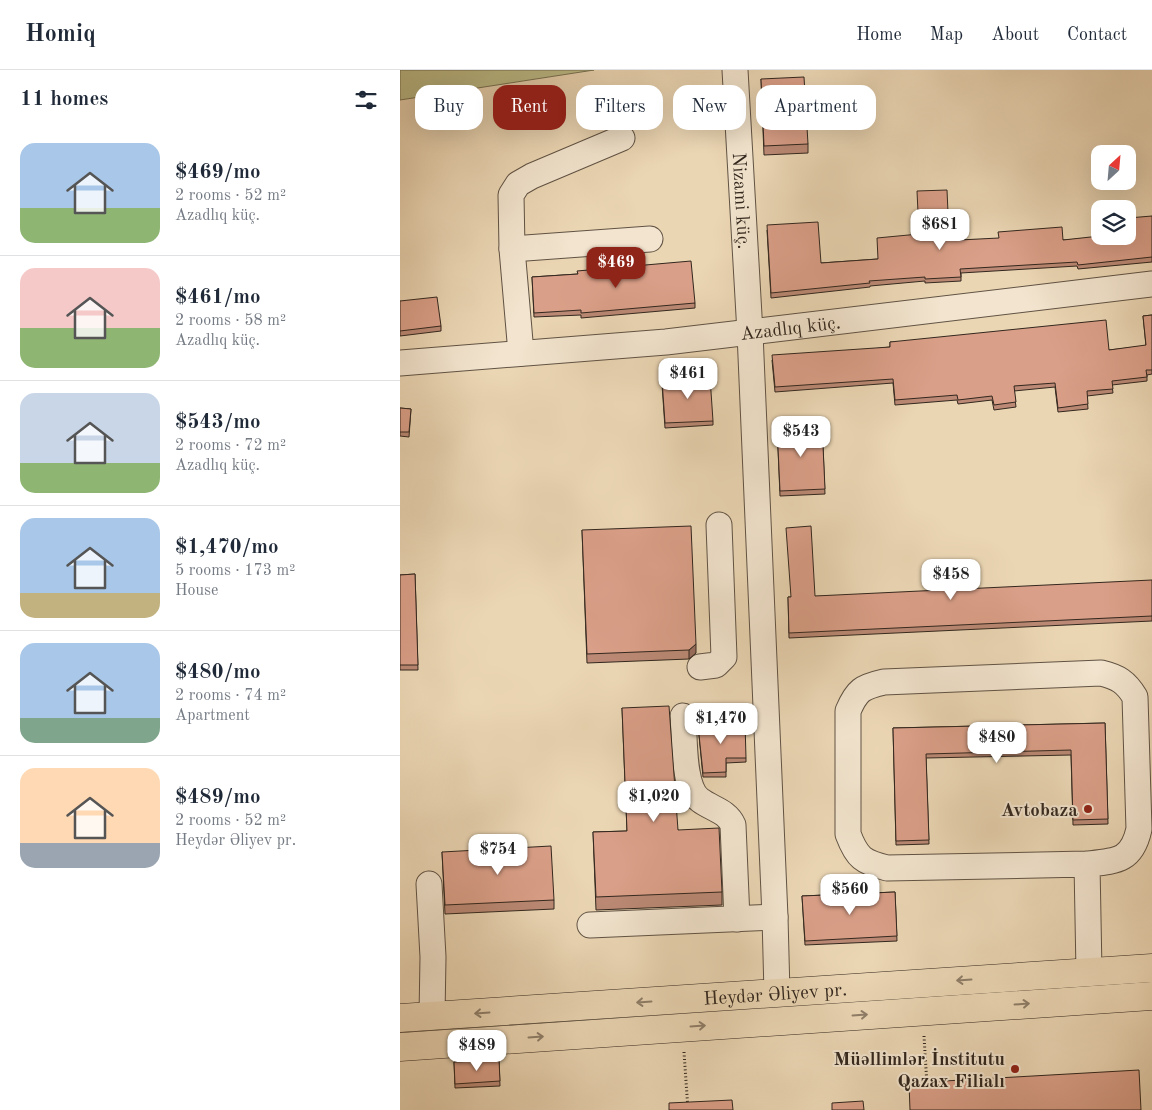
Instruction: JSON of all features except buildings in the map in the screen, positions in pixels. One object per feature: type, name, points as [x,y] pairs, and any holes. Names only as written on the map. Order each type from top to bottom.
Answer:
[{"type":"main road","name":"Heydər Əliyev pr.","points":[[400,1018],[1152,968]]},
{"type":"main road","points":[[1089,972],[1092,1000]]},
{"type":"main road","points":[[400,1047],[922,1010],[1152,996]]},
{"type":"street","name":"Nizami küç.","points":[[735,70],[750,333],[775,917],[776,993]]},
{"type":"street","points":[[521,353],[512,249],[511,195],[518,184],[532,176],[622,138]]},
{"type":"street","points":[[512,249],[650,239]]},
{"type":"street","name":"Azadlıq küç.","points":[[400,363],[750,333],[1152,284]]},
{"type":"street","points":[[700,667],[716,665],[724,657],[718,525]]},
{"type":"street","points":[[722,591],[761,588]]},
{"type":"street","points":[[1101,673],[1118,677],[1128,686],[1135,697],[1139,829],[1135,846],[1124,857],[1108,862],[1087,864],[887,868],[868,863],[855,852],[848,834],[848,711],[855,695],[865,686],[884,682],[1101,673]]},
{"type":"street","points":[[683,716],[688,783],[698,799],[729,816],[733,825],[737,919]]},
{"type":"street","points":[[1087,864],[1089,972]]},
{"type":"street","points":[[429,884],[433,957],[432,1016]]},
{"type":"street","points":[[590,925],[775,917]]},
{"type":"path","points":[[922,1010],[927,1086]]},
{"type":"path","points":[[681,1027],[688,1110]]},
{"type":"green space","points":[[400,70],[594,70],[483,87],[483,85],[415,85],[415,98],[400,100]]},
{"type":"place","name":"Avtobaza","points":[[1088,809]]},
{"type":"place","name":"Müəllimlər İnstitutu Qazax Filialı","points":[[1015,1069]]}]
